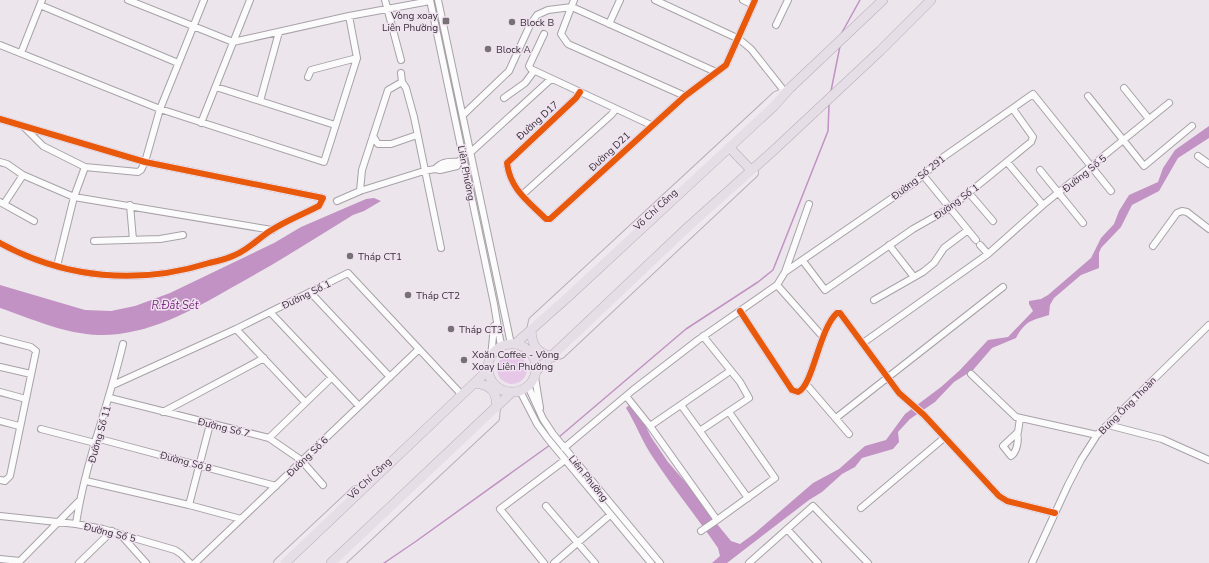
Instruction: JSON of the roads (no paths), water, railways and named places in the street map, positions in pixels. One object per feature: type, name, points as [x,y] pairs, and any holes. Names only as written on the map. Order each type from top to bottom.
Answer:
[{"type":"highway","points":[[331,563],[496,408],[517,392],[688,226],[773,151],[880,51],[931,0]]},
{"type":"highway","name":"Võ Chí Công","points":[[515,342],[531,330],[774,106],[786,92],[882,1]]},
{"type":"highway","points":[[729,147],[751,170]]},
{"type":"highway","points":[[531,330],[531,341],[536,349],[542,354],[553,357]]},
{"type":"highway","points":[[517,392],[494,389],[486,372],[491,357],[501,346],[515,342],[522,346],[533,356],[538,371]]},
{"type":"highway","name":"Võ Chí Công","points":[[285,563],[398,453],[486,372]]},
{"type":"highway","points":[[475,383],[484,384],[493,390],[497,400],[496,408]]},
{"type":"main road","name":"Võ Chí Công","points":[[531,330],[534,321],[776,96],[786,92]]},
{"type":"main road","points":[[553,357],[561,354],[770,159],[773,151]]},
{"type":"main road","points":[[340,563],[495,418],[496,408]]},
{"type":"main road","name":"Võ Chí Công","points":[[278,563],[398,453]]},
{"type":"street","points":[[128,0],[192,27],[233,42],[349,16],[430,0]]},
{"type":"street","points":[[22,125],[43,146],[85,168],[135,173],[141,170],[145,162],[160,109],[204,0]]},
{"type":"street","points":[[201,123],[251,0]]},
{"type":"street","points":[[385,0],[401,60]]},
{"type":"street","name":"Liên Phường","points":[[430,0],[462,161],[494,304],[501,346]]},
{"type":"street","name":"Liên Phường","points":[[438,0],[471,155],[515,342]]},
{"type":"street","points":[[574,0],[561,34],[568,44],[685,96]]},
{"type":"street","points":[[609,24],[620,0]]},
{"type":"street","points":[[655,0],[664,2],[738,39],[751,49],[786,92]]},
{"type":"street","points":[[743,0],[754,2]]},
{"type":"street","points":[[776,25],[788,0]]},
{"type":"street","points":[[22,53],[41,2],[178,63]]},
{"type":"street","name":"Đường D21","points":[[522,195],[546,219],[550,220],[651,125],[685,96],[726,65],[754,2]]},
{"type":"street","points":[[463,115],[509,71],[530,24],[537,15],[548,10],[572,7],[716,72]]},
{"type":"street","points":[[0,45],[160,109],[324,162],[357,58],[349,16]]},
{"type":"street","points":[[260,101],[279,32]]},
{"type":"street","points":[[504,98],[525,83],[544,34]]},
{"type":"street","points":[[308,77],[310,70],[357,58]]},
{"type":"street","points":[[531,70],[651,125]]},
{"type":"street","points":[[402,73],[402,82],[406,88],[441,248]]},
{"type":"street","points":[[337,201],[360,191],[424,171],[435,169],[440,170],[457,166],[471,155],[551,79]]},
{"type":"street","points":[[360,191],[362,170],[388,90],[402,82]]},
{"type":"street","points":[[216,87],[335,125]]},
{"type":"street","points":[[1124,88],[1149,119]]},
{"type":"street","name":"Đường D17","points":[[522,195],[510,180],[507,163],[576,98],[580,92]]},
{"type":"street","name":"Đường Số 291","points":[[786,272],[923,175],[942,158],[1033,94],[1091,166]]},
{"type":"street","points":[[1088,96],[1144,166],[1192,126]]},
{"type":"street","name":"Đường Số 5","points":[[863,343],[988,254],[1043,205],[1169,103]]},
{"type":"street","points":[[522,195],[616,109]]},
{"type":"street","name":"Đường Số 1","points":[[803,261],[825,290],[889,245],[950,208],[1031,142],[1033,137],[1013,109]]},
{"type":"street","points":[[0,119],[145,162],[323,198],[319,206],[272,230],[236,255],[178,272],[140,276],[109,276],[57,266],[19,253],[0,243]]},
{"type":"street","points":[[373,136],[378,144],[391,144],[417,136]]},
{"type":"street","points":[[1198,156],[1209,164]]},
{"type":"street","points":[[0,162],[7,164],[23,176],[74,197],[130,205],[272,230]]},
{"type":"street","points":[[1007,162],[1043,205]]},
{"type":"street","points":[[1091,166],[1111,191]]},
{"type":"street","points":[[57,266],[74,197],[85,168]]},
{"type":"street","points":[[1040,170],[1083,223]]},
{"type":"street","points":[[923,175],[988,254]]},
{"type":"street","points":[[23,176],[2,203],[34,221]]},
{"type":"street","points":[[969,193],[993,221]]},
{"type":"street","points":[[564,448],[626,396],[703,336],[777,285],[786,272],[809,204]]},
{"type":"street","points":[[130,205],[133,240]]},
{"type":"street","points":[[1153,246],[1177,213],[1182,210],[1187,212],[1209,229]]},
{"type":"street","points":[[874,300],[929,268],[944,248],[968,230]]},
{"type":"street","points":[[94,241],[160,239],[183,235]]},
{"type":"street","points":[[889,245],[914,277]]},
{"type":"street","name":"Đường Số 1","points":[[113,385],[236,329],[348,273],[462,395]]},
{"type":"street","points":[[777,285],[823,337]]},
{"type":"street","points":[[836,418],[1003,288]]},
{"type":"street","points":[[310,292],[390,377]]},
{"type":"street","points":[[491,357],[494,334],[494,304]]},
{"type":"street","points":[[740,311],[792,390],[795,392],[800,392],[806,384],[828,324],[833,317],[840,313],[899,393],[924,416],[999,496],[1007,501],[1055,513]]},
{"type":"street","points":[[270,312],[331,378],[360,406]]},
{"type":"street","name":"Bưng Ông Thoàn","points":[[1032,563],[1081,460],[1097,435],[1209,325]]},
{"type":"street","points":[[236,329],[306,402]]},
{"type":"street","points":[[700,430],[749,398],[730,370],[703,336]]},
{"type":"street","points":[[0,339],[31,347],[36,351],[19,426],[10,476],[5,481],[0,480]]},
{"type":"street","name":"Đường Số 11","points":[[76,524],[80,500],[96,440],[110,398],[123,344]]},
{"type":"street","name":"Đường Số 6","points":[[195,563],[276,486],[301,460],[419,349]]},
{"type":"street","points":[[163,412],[264,358]]},
{"type":"street","points":[[0,367],[31,374]]},
{"type":"street","points":[[650,426],[730,370]]},
{"type":"street","points":[[538,371],[543,419]]},
{"type":"street","points":[[970,374],[1016,417],[1097,435]]},
{"type":"street","points":[[269,438],[331,378]]},
{"type":"street","points":[[806,384],[848,434]]},
{"type":"street","points":[[0,392],[26,398]]},
{"type":"street","name":"Liên Phường","points":[[517,392],[543,419],[564,448],[660,563]]},
{"type":"street","name":"Liên Phường","points":[[517,392],[537,424],[564,460],[651,563]]},
{"type":"street","points":[[626,396],[650,426],[716,520]]},
{"type":"street","name":"Đường Số 7","points":[[110,398],[269,438],[301,460],[323,485]]},
{"type":"street","points":[[681,405],[748,498]]},
{"type":"street","points":[[703,530],[774,478],[729,412]]},
{"type":"street","points":[[1017,433],[1020,418]]},
{"type":"street","points":[[0,421],[19,426]]},
{"type":"street","points":[[189,505],[210,424]]},
{"type":"street","points":[[1108,424],[1162,439],[1209,460]]},
{"type":"street","name":"Đường Số 8","points":[[41,429],[96,440],[200,465],[276,486]]},
{"type":"street","points":[[861,508],[944,438]]},
{"type":"street","points":[[544,563],[500,509],[564,460]]},
{"type":"street","points":[[86,481],[189,505],[241,519]]},
{"type":"street","points":[[0,559],[19,562],[80,500]]},
{"type":"street","points":[[546,506],[595,563]]},
{"type":"street","points":[[749,563],[813,506],[868,563]]},
{"type":"street","points":[[554,563],[610,515]]},
{"type":"street","name":"Đường Số 5","points":[[0,516],[76,524],[112,531],[174,550],[181,554],[190,563]]},
{"type":"street","points":[[787,529],[818,563]]},
{"type":"street","points":[[79,563],[112,531]]},
{"type":"street","points":[[121,535],[142,561]]},
{"type":"water","points":[[1209,126],[1209,138],[1178,158],[1159,191],[1132,205],[1121,227],[1101,248],[1099,253],[1099,268],[1081,275],[1054,298],[1050,305],[1049,315],[1026,324],[1016,338],[992,348],[973,370],[954,382],[935,402],[910,419],[898,432],[899,442],[893,449],[862,458],[855,467],[842,474],[822,492],[809,500],[727,563],[712,563],[720,556],[718,548],[648,450],[626,408],[630,404],[640,415],[651,437],[668,462],[693,491],[708,513],[731,541],[740,544],[813,483],[839,469],[865,446],[886,440],[905,414],[941,387],[960,370],[988,340],[1008,337],[1033,311],[1029,301],[1041,299],[1048,295],[1091,258],[1101,238],[1114,224],[1119,211],[1129,195],[1158,182],[1163,168],[1175,150]]},
{"type":"water","name":"R.Đất Sét","points":[[374,198],[381,201],[364,211],[353,215],[278,261],[200,305],[151,327],[117,334],[86,334],[61,329],[0,308],[0,285],[85,310],[111,311],[135,306],[170,293],[274,243],[301,227],[366,199]]},
{"type":"waterway","points":[[840,36],[860,0]]},
{"type":"waterway","points":[[831,91],[840,46]]},
{"type":"waterway","points":[[559,437],[686,329],[758,282],[773,270],[828,131],[829,105]]},
{"type":"waterway","points":[[384,563],[550,445]]},
{"type":"place","name":"Vòng xoay Liên Phường","points":[[446,21]]},
{"type":"place","name":"Block B","points":[[512,22]]},
{"type":"place","name":"Block A","points":[[488,49]]},
{"type":"place","name":"Tháp CT1","points":[[350,256]]},
{"type":"place","name":"Tháp CT2","points":[[408,295]]},
{"type":"place","name":"Tháp CT3","points":[[451,329]]},
{"type":"place","name":"Xoăn Coffee - Vòng Xoay Liên Phường","points":[[464,360]]}]
